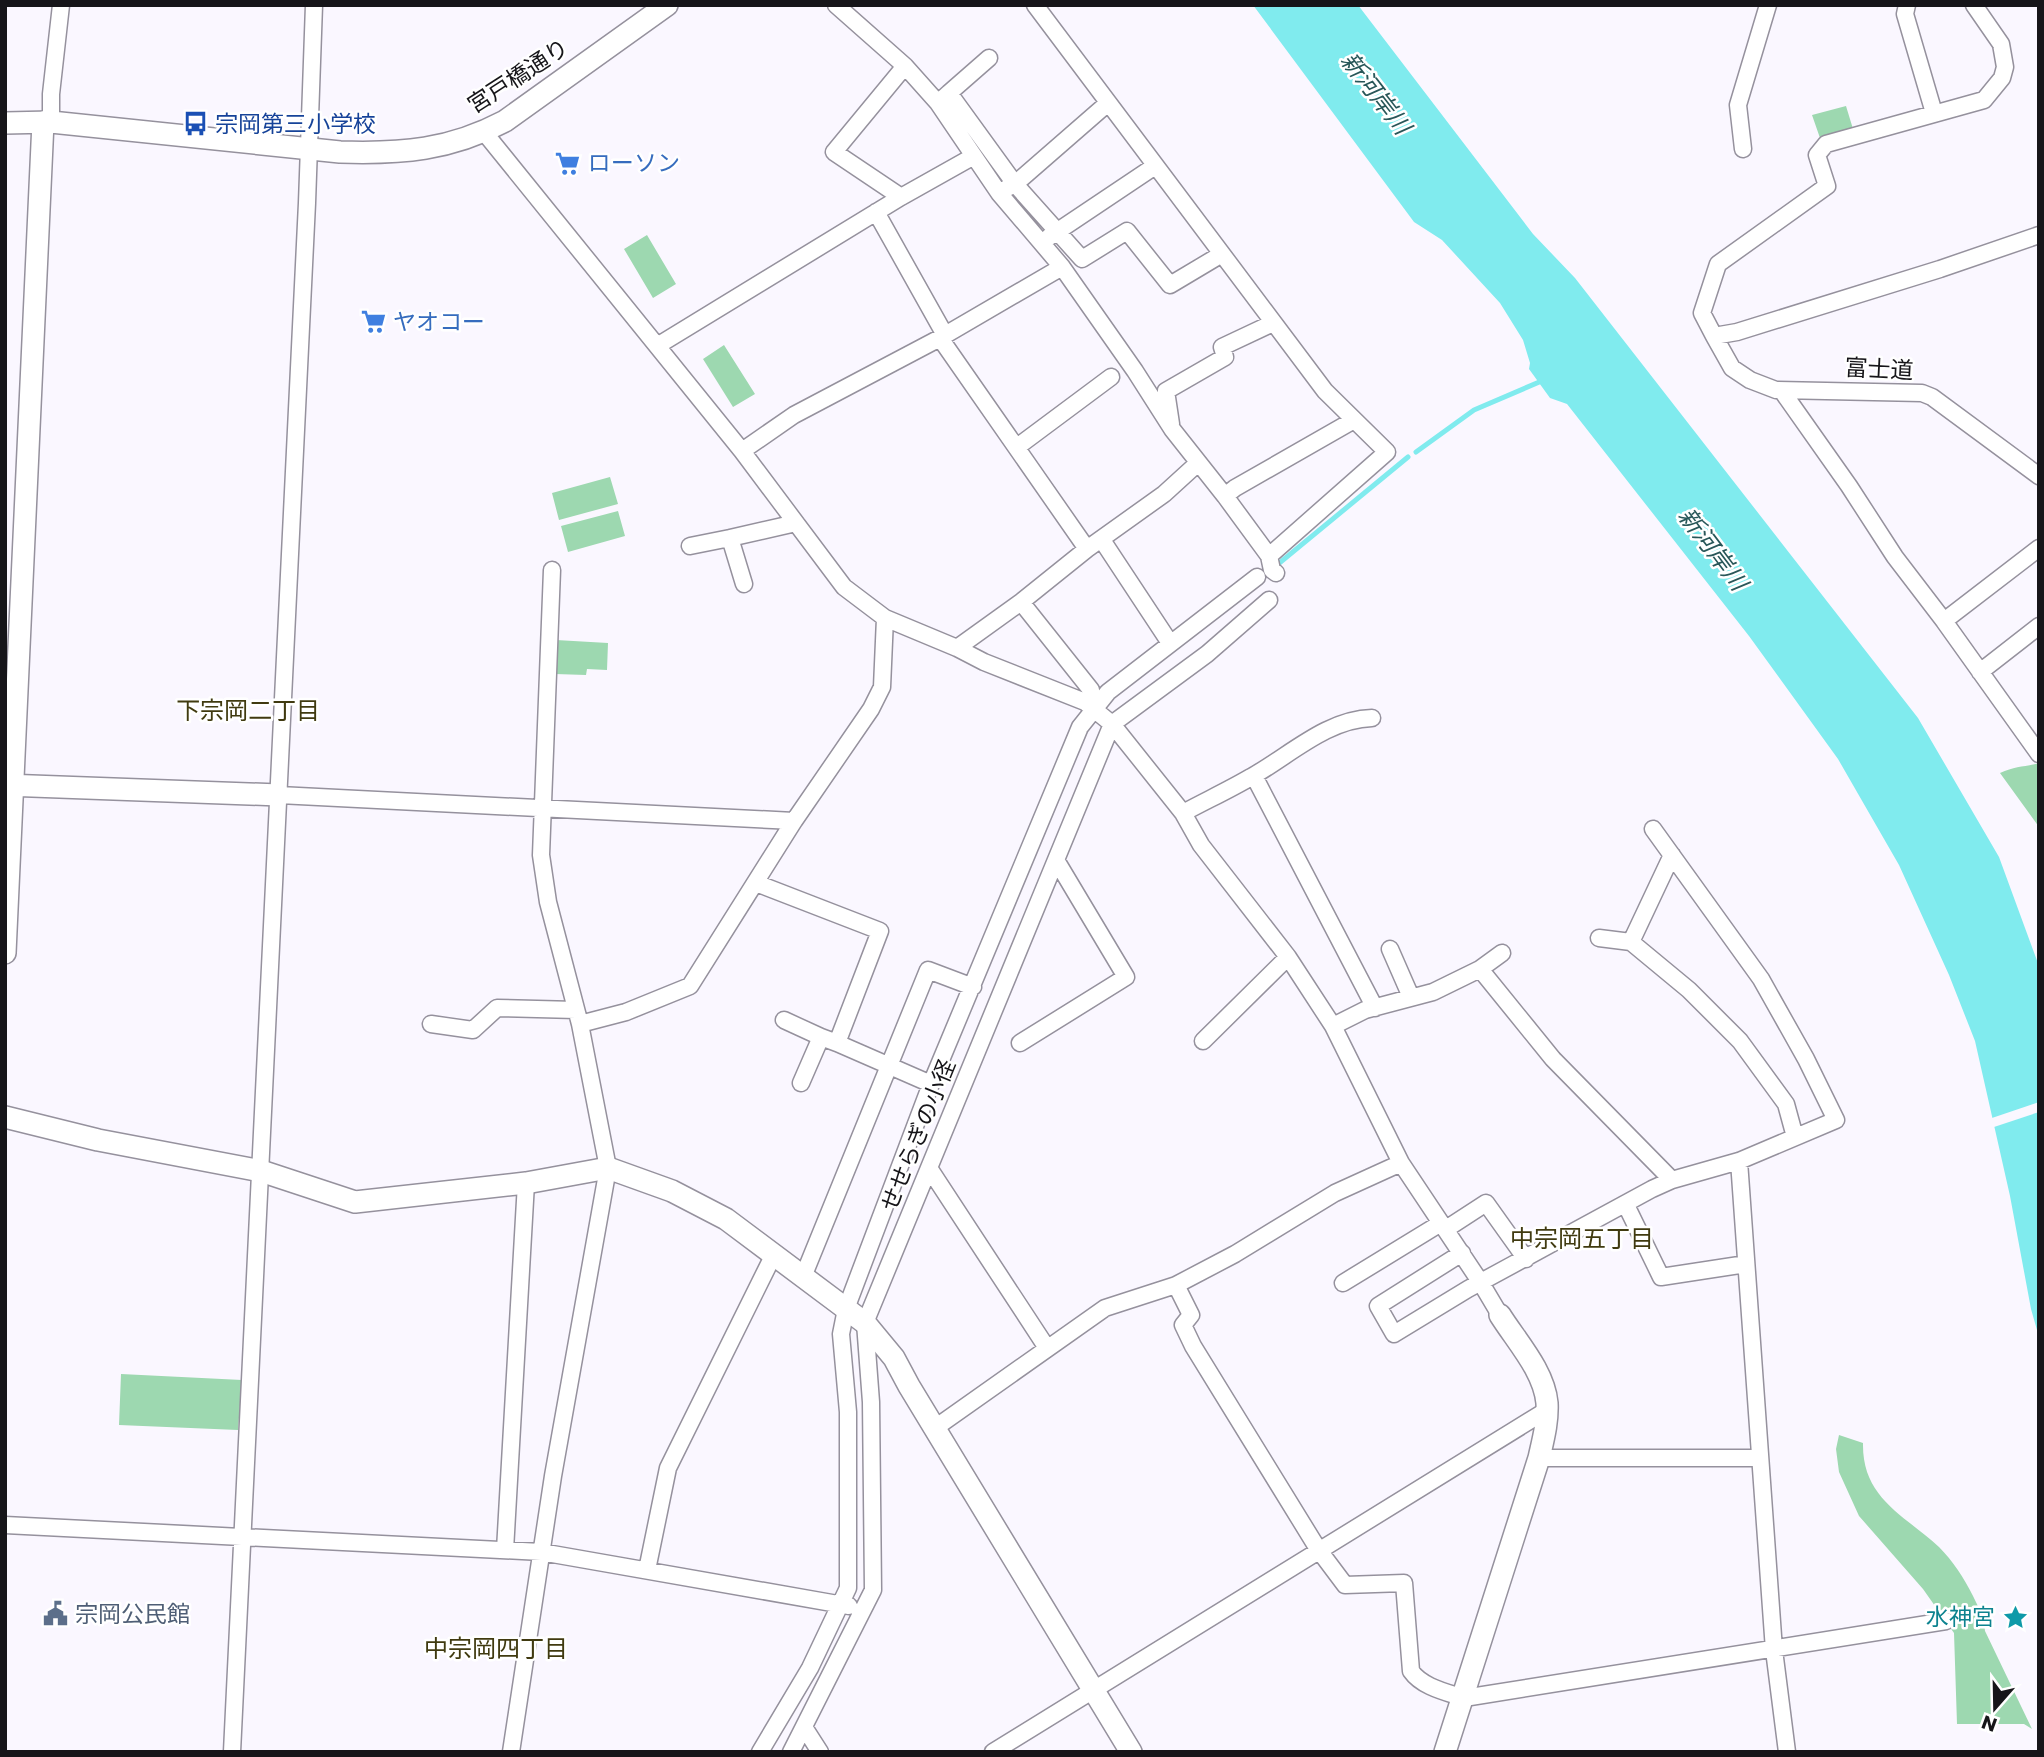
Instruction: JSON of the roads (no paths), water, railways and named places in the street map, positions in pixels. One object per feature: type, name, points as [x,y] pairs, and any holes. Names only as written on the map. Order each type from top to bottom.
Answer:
[{"type":"street","points":[[5,953],[9,785],[47,122],[61,5]]},
{"type":"street","points":[[232,1752],[314,5]]},
{"type":"street","name":"宮戸橋通り","points":[[5,123],[47,122],[383,154],[436,147],[484,132],[506,121],[667,5]]},
{"type":"street","points":[[836,5],[943,98],[1083,260],[1127,231],[1170,285],[1222,254]]},
{"type":"street","points":[[1035,5],[1325,391],[1387,452],[1269,556]]},
{"type":"street","points":[[1743,149],[1738,105],[1768,5]]},
{"type":"street","points":[[1907,5],[1905,14],[1934,113],[1984,100],[2002,78],[2005,67],[2001,44],[1974,5]]},
{"type":"street","points":[[943,98],[989,58]]},
{"type":"street","points":[[901,197],[834,152],[905,66]]},
{"type":"street","points":[[943,98],[974,156],[999,193],[1062,267],[1172,429],[1269,556],[1272,570],[1276,573]]},
{"type":"street","points":[[999,193],[1015,184],[1108,103]]},
{"type":"street","name":"富士道","points":[[1934,113],[1826,144],[1817,155],[1827,186],[1718,264],[1702,313],[1732,368],[1750,380],[1782,391],[1840,389],[1922,393],[1932,397],[2039,477]]},
{"type":"street","points":[[484,132],[742,451],[844,587],[885,618],[984,662],[1085,702],[1112,724],[1183,814],[1201,845],[1288,957],[1333,1026],[1401,1163],[1542,1379],[1547,1410],[1539,1458],[1445,1752]]},
{"type":"street","points":[[657,345],[901,197],[974,156]]},
{"type":"street","points":[[1042,243],[1155,166]]},
{"type":"street","points":[[876,212],[942,336],[1087,549]]},
{"type":"street","points":[[1714,336],[1737,332],[1940,269],[2039,235]]},
{"type":"street","points":[[742,451],[794,415],[942,336],[1062,267]]},
{"type":"street","points":[[1172,429],[1166,391],[1225,357],[1223,347],[1273,323]]},
{"type":"street","points":[[1017,447],[1111,377]]},
{"type":"street","points":[[1782,391],[1895,557],[2038,751]]},
{"type":"street","points":[[1225,496],[1354,421]]},
{"type":"street","points":[[957,648],[1164,494],[1198,463]]},
{"type":"street","points":[[690,546],[796,523]]},
{"type":"street","points":[[730,538],[744,584]]},
{"type":"street","points":[[1102,540],[1170,643]]},
{"type":"street","points":[[1944,621],[2039,548]]},
{"type":"street","points":[[511,1752],[541,1552],[608,1168],[578,1017],[548,902],[541,855],[552,570]]},
{"type":"street","points":[[791,1752],[804,1727],[850,1606],[848,1412],[841,1334],[855,1316],[931,1084],[1080,727],[1092,708],[1108,692],[1257,577]]},
{"type":"street","points":[[1112,724],[1207,654],[1269,600]]},
{"type":"street","points":[[1021,602],[1091,690],[1092,708]]},
{"type":"street","points":[[431,1024],[473,1030],[498,1008],[578,1017],[626,1012],[690,986],[794,821],[853,738],[882,687],[885,618]]},
{"type":"street","points":[[1980,673],[2039,626]]},
{"type":"street","points":[[1183,814],[1254,776],[1283,755],[1350,720],[1373,718]]},
{"type":"street","name":"せせらぎの小径","points":[[850,1606],[874,1586],[871,1402],[855,1316],[929,1168],[1112,724]]},
{"type":"street","points":[[1254,776],[1375,1008]]},
{"type":"street","points":[[9,785],[279,795],[794,821]]},
{"type":"street","points":[[1462,1254],[1378,1306],[1394,1334],[1468,1289],[1672,1180],[1739,1161],[1836,1120],[1806,1059],[1761,979],[1653,829]]},
{"type":"street","points":[[1630,942],[1672,855]]},
{"type":"street","points":[[1020,1043],[1126,977],[1056,860]]},
{"type":"street","points":[[756,883],[880,931],[837,1043]]},
{"type":"street","points":[[1599,938],[1630,942],[1689,990],[1740,1041],[1786,1104],[1795,1137]]},
{"type":"street","points":[[1390,949],[1411,998]]},
{"type":"street","points":[[1333,1026],[1365,1010],[1433,992],[1480,969],[1502,953]]},
{"type":"street","points":[[1203,1041],[1288,957]]},
{"type":"street","points":[[1480,969],[1553,1059],[1672,1180]]},
{"type":"street","points":[[803,1277],[928,970],[973,987]]},
{"type":"street","points":[[784,1020],[931,1084]]},
{"type":"street","points":[[801,1083],[821,1037]]},
{"type":"street","points":[[5,1117],[98,1140],[261,1171],[355,1202],[526,1183],[608,1168],[672,1191],[726,1219],[855,1316],[894,1358],[1131,1752]]},
{"type":"street","points":[[1739,1161],[1774,1650],[1787,1752]]},
{"type":"street","points":[[935,1428],[1105,1308],[1176,1285],[1235,1254],[1335,1193],[1401,1163]]},
{"type":"street","points":[[929,1168],[1047,1348]]},
{"type":"street","points":[[505,1550],[526,1183]]},
{"type":"street","points":[[1343,1283],[1486,1203],[1525,1259]]},
{"type":"street","points":[[1626,1205],[1661,1277],[1746,1264]]},
{"type":"street","points":[[647,1570],[668,1468],[773,1256]]},
{"type":"street","points":[[1176,1285],[1191,1315],[1183,1325],[1193,1346],[1318,1549],[1345,1585],[1404,1583],[1411,1671],[1416,1678],[1444,1692],[1464,1698],[1946,1622]]},
{"type":"street","points":[[993,1752],[1547,1410]]},
{"type":"street","points":[[1539,1458],[1759,1458]]},
{"type":"street","points":[[5,1525],[541,1552],[850,1606]]},
{"type":"street","points":[[760,1752],[850,1606]]},
{"type":"street","points":[[804,1727],[820,1752]]},
{"type":"water","name":"新河岸川","points":[[1253,5],[1358,5],[1533,234],[1575,278],[1918,718],[1999,857],[2039,966],[2039,1337],[1975,1041],[1949,975],[1899,865],[1838,759],[1749,636],[1567,404],[1550,398],[1529,369],[1530,363],[1523,340],[1500,303],[1442,240],[1414,222]]},
{"type":"waterway","points":[[1416,452],[1474,410],[1544,380]]},
{"type":"waterway","points":[[1260,579],[1408,457]]},
{"type":"place","name":"宗岡第三小学校","points":[[195,124]]},
{"type":"place","name":"ローソン","points":[[568,163]]},
{"type":"place","name":"ヤオコー","points":[[373,322]]},
{"type":"place","name":"宗岡公民館","points":[[55,1614]]},
{"type":"place","name":"水神宮","points":[[2015,1617]]},
{"type":"district","name":"下宗岡二丁目","points":[[248,710]]},
{"type":"district","name":"中宗岡五丁目","points":[[1582,1238]]},
{"type":"district","name":"中宗岡四丁目","points":[[496,1648]]}]
